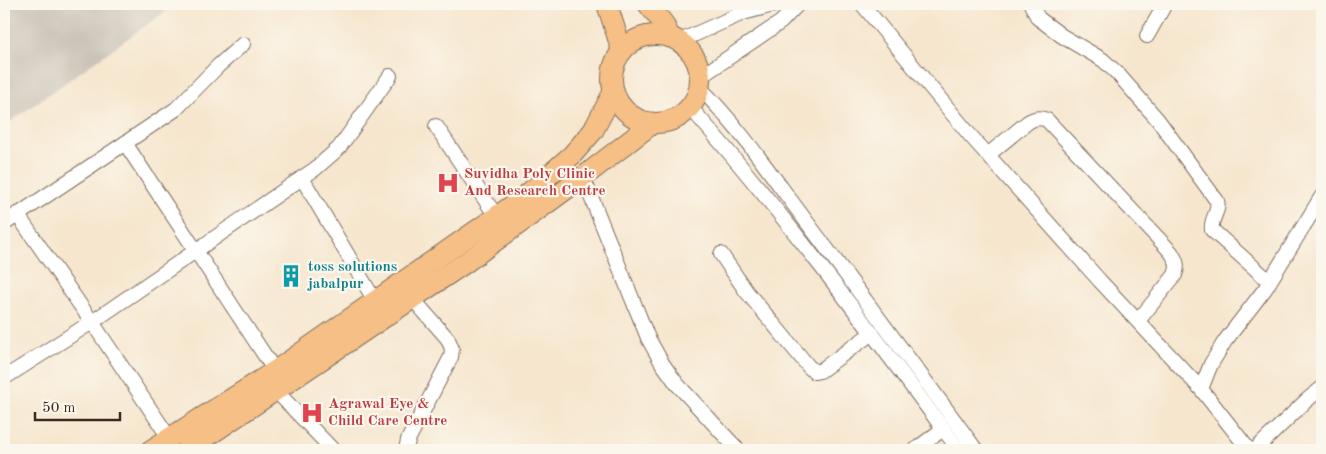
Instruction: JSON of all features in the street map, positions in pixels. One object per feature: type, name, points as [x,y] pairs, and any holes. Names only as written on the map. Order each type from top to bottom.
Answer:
[{"type":"highway","points":[[607,4],[622,51]]},
{"type":"highway","points":[[648,4],[675,39],[688,48],[694,56],[699,66],[700,82],[696,98],[690,107],[674,120],[663,123],[642,121],[628,113],[618,101],[612,81],[613,70],[622,51],[630,44],[649,35],[675,39]]},
{"type":"highway","points":[[151,450],[275,370],[523,198],[572,155],[593,130],[614,91]]},
{"type":"highway","points":[[187,450],[465,263],[584,177],[653,123]]},
{"type":"street","points":[[675,39],[743,13],[777,4]]},
{"type":"street","points":[[798,4],[781,22],[700,82],[888,330],[976,450]]},
{"type":"street","points":[[862,4],[969,134],[989,154],[1025,198],[1201,389],[1249,450]]},
{"type":"street","points":[[1031,4],[1038,18],[1103,60],[1118,74],[1158,120],[1217,201],[1218,209],[1211,225],[1212,230],[1269,281]]},
{"type":"street","points":[[1147,36],[1166,4]]},
{"type":"street","points":[[4,224],[176,109],[242,44]]},
{"type":"street","points":[[4,378],[92,322],[315,169],[339,148],[390,76]]},
{"type":"street","points":[[690,107],[740,164],[872,332],[958,450]]},
{"type":"street","points":[[989,154],[1028,122],[1036,118],[1047,120],[1171,252],[1177,262],[1178,269],[1138,321]]},
{"type":"street","points":[[436,126],[496,216]]},
{"type":"street","points":[[124,143],[275,370]]},
{"type":"street","points":[[584,177],[648,338],[676,384],[738,450]]},
{"type":"street","points":[[302,178],[375,301]]},
{"type":"street","points":[[1201,389],[1211,364],[1225,341],[1247,315],[1322,196]]},
{"type":"street","points":[[17,214],[170,439]]},
{"type":"street","points":[[721,254],[746,291],[815,372],[820,371],[872,332]]},
{"type":"street","points":[[406,450],[408,440],[451,357],[452,349],[448,338],[412,298]]},
{"type":"street","points":[[1255,450],[1322,388]]},
{"type":"street","points":[[276,391],[333,450]]},
{"type":"street","points":[[915,450],[943,429]]},
{"type":"shaded area","points":[[4,4],[176,4],[4,126]]},
{"type":"place","name":"Suvidha Poly Clinic And Research Centre","points":[[448,183]]},
{"type":"place","name":"toss solutions jabalpur","points":[[291,276]]},
{"type":"place","name":"Agrawal Eye & Child Care Centre","points":[[312,413]]}]
